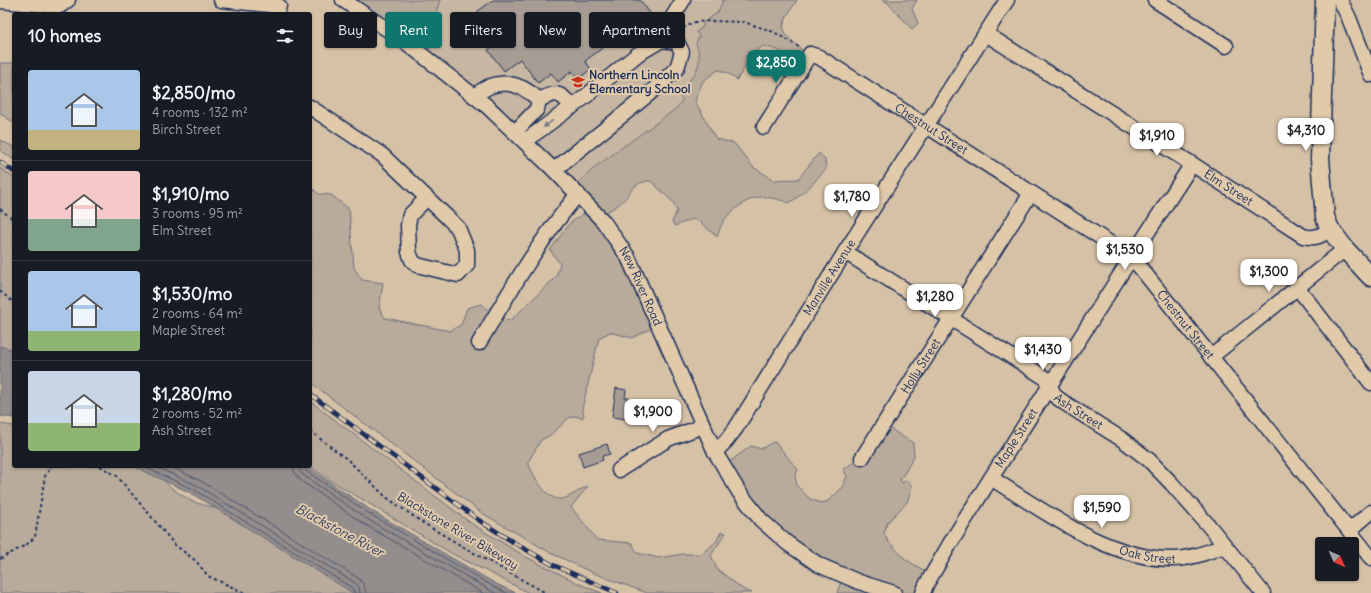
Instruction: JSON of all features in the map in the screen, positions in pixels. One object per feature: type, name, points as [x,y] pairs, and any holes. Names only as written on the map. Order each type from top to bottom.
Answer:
[{"type":"main road","points":[[1325,0],[1320,159],[1326,217],[1330,229],[1345,249],[1371,277]]},
{"type":"street","points":[[0,1],[60,6],[68,0]]},
{"type":"street","points":[[221,0],[279,6]]},
{"type":"street","name":"New River Road","points":[[342,0],[403,40],[475,96],[520,136],[603,221],[628,257],[715,452],[740,492],[757,514],[787,543],[819,565],[859,582],[894,593]]},
{"type":"street","points":[[675,12],[682,0]]},
{"type":"street","name":"Manville Avenue","points":[[715,452],[726,442],[736,428],[846,252],[1007,0]]},
{"type":"street","points":[[1155,0],[1226,46]]},
{"type":"street","points":[[1340,0],[1350,18],[1371,75]]},
{"type":"street","name":"Elm Street","points":[[986,34],[1303,236],[1311,238],[1320,236],[1330,229]]},
{"type":"street","points":[[520,136],[572,107],[638,54],[648,48]]},
{"type":"street","points":[[554,170],[650,93],[677,68],[682,52],[680,48]]},
{"type":"street","points":[[764,127],[810,54]]},
{"type":"street","name":"Chestnut Street","points":[[810,54],[819,57],[1031,193],[1130,258],[1139,266],[1371,558]]},
{"type":"street","points":[[475,96],[484,89],[499,83],[507,83],[528,92],[539,100]]},
{"type":"street","points":[[539,100],[552,94],[559,95],[565,98],[572,107]]},
{"type":"street","points":[[520,136],[538,109],[539,100]]},
{"type":"street","points":[[312,108],[382,155],[427,198],[458,228],[467,250],[467,265],[458,275],[417,265],[412,260],[408,225],[410,215],[427,198]]},
{"type":"street","name":"Maple Street","points":[[923,593],[926,585],[951,542],[991,478],[1130,258],[1192,164]]},
{"type":"street","name":"Holly Street","points":[[862,458],[1031,193]]},
{"type":"street","points":[[479,343],[529,259],[578,194]]},
{"type":"street","points":[[1211,357],[1345,249]]},
{"type":"street","name":"Ash Street","points":[[846,252],[1045,378],[1055,396],[1123,440],[1149,460],[1172,484],[1263,593]]},
{"type":"street","points":[[1297,287],[1371,383]]},
{"type":"street","points":[[619,470],[668,439],[703,426]]},
{"type":"street","name":"Oak Street","points":[[991,478],[1092,540],[1142,556],[1172,559],[1190,558],[1224,546]]},
{"type":"street","points":[[1350,530],[1371,512]]},
{"type":"path","points":[[685,27],[695,22],[744,22],[774,32],[810,54]]},
{"type":"path","points":[[0,209],[12,218]]},
{"type":"path","points":[[0,291],[12,301]]},
{"type":"path","name":"Blackstone River Bikeway","points":[[312,433],[348,460],[386,497],[422,523],[546,593]]},
{"type":"path","points":[[0,559],[26,545],[34,537],[45,476],[51,468]]},
{"type":"path","points":[[103,468],[117,476],[175,545],[196,561],[208,576],[245,593]]},
{"type":"shaded area","points":[[343,0],[440,0],[436,12],[385,12],[385,28],[377,23],[377,12],[361,12]]},
{"type":"shaded area","name":"Northern Lincoln Elementary School","points":[[440,0],[723,0],[718,11],[704,21],[696,43],[699,53],[697,71],[678,93],[682,100],[677,108],[595,167],[577,184],[486,96],[429,50],[430,48],[442,48],[442,12],[436,12]]},
{"type":"shaded area","points":[[723,0],[797,0],[787,16],[783,26],[786,35],[806,54],[796,66],[778,50],[763,46],[752,55],[737,80],[728,73],[718,70],[703,81],[695,101],[716,139],[734,143],[753,167],[774,180],[798,179],[819,153],[825,160],[826,169],[804,192],[788,203],[774,198],[760,197],[745,203],[734,210],[726,218],[717,237],[700,222],[693,219],[675,226],[672,222],[677,211],[673,202],[651,181],[640,183],[632,189],[618,205],[598,216],[625,257],[652,328],[632,338],[610,332],[599,338],[582,409],[584,415],[582,418],[575,416],[569,418],[549,436],[541,440],[528,462],[533,474],[541,486],[546,492],[556,499],[565,498],[588,486],[571,507],[597,540],[632,543],[637,553],[659,558],[683,554],[701,554],[716,542],[721,532],[726,533],[711,555],[717,569],[744,590],[752,593],[647,593],[593,573],[551,553],[482,513],[312,384],[312,189],[319,194],[331,195],[349,209],[354,268],[362,280],[383,283],[379,308],[385,318],[450,331],[461,325],[467,308],[482,304],[498,319],[506,321],[511,320],[556,277],[560,264],[550,250],[570,223],[591,209],[574,187],[595,167],[677,108],[682,100],[678,93],[693,76],[698,65],[699,59],[696,43],[699,36],[696,32],[702,28],[704,22],[718,12]]},
{"type":"shaded area","points":[[882,0],[917,0],[912,9],[918,23],[912,29],[887,2]]},
{"type":"shaded area","points":[[31,4],[64,12],[31,12]]},
{"type":"shaded area","points":[[415,48],[430,48],[425,55]]},
{"type":"shaded area","points":[[0,63],[12,63],[12,122],[0,113]]},
{"type":"shaded area","points":[[0,140],[12,146],[12,159],[0,150]]},
{"type":"shaded area","points":[[0,168],[12,177],[12,361],[0,358]]},
{"type":"shaded area","points":[[312,403],[472,524],[526,557],[584,586],[602,593],[529,593],[451,553],[312,468]]},
{"type":"shaded area","points":[[881,421],[913,443],[914,456],[900,479],[902,483],[906,480],[909,482],[912,487],[907,502],[887,523],[884,533],[887,540],[905,559],[928,573],[920,593],[837,593],[843,576],[787,541],[725,465],[751,446],[761,449],[773,442],[776,443],[798,470],[795,476],[797,486],[810,499],[821,503],[828,501],[843,487],[847,476],[843,469],[849,466],[860,455]]},
{"type":"shaded area","points":[[0,424],[12,426],[12,468],[149,468],[154,471],[174,490],[193,502],[222,510],[362,593],[0,593]]},
{"type":"water","points":[[0,346],[12,349],[12,418],[0,416]]},
{"type":"water","name":"Blackstone River","points":[[137,468],[309,468],[372,511],[496,584],[516,593],[353,593],[191,493]]},
{"type":"building","points":[[493,0],[640,0],[649,12],[589,12],[589,48],[602,48],[585,61],[591,69],[578,79],[572,71],[558,82],[551,73],[538,83],[520,59],[504,71],[488,50],[491,48],[516,48],[516,12],[477,12]]},
{"type":"building","points":[[616,388],[626,390],[625,398],[629,398],[626,419],[612,417]]},
{"type":"building","points":[[607,444],[610,454],[602,456],[603,460],[583,467],[579,453]]},
{"type":"railway","points":[[0,162],[12,171]]},
{"type":"railway","points":[[312,395],[477,519],[551,564],[617,593]]},
{"type":"place","name":"Northern Lincoln Elementary School","points":[[578,82]]}]
